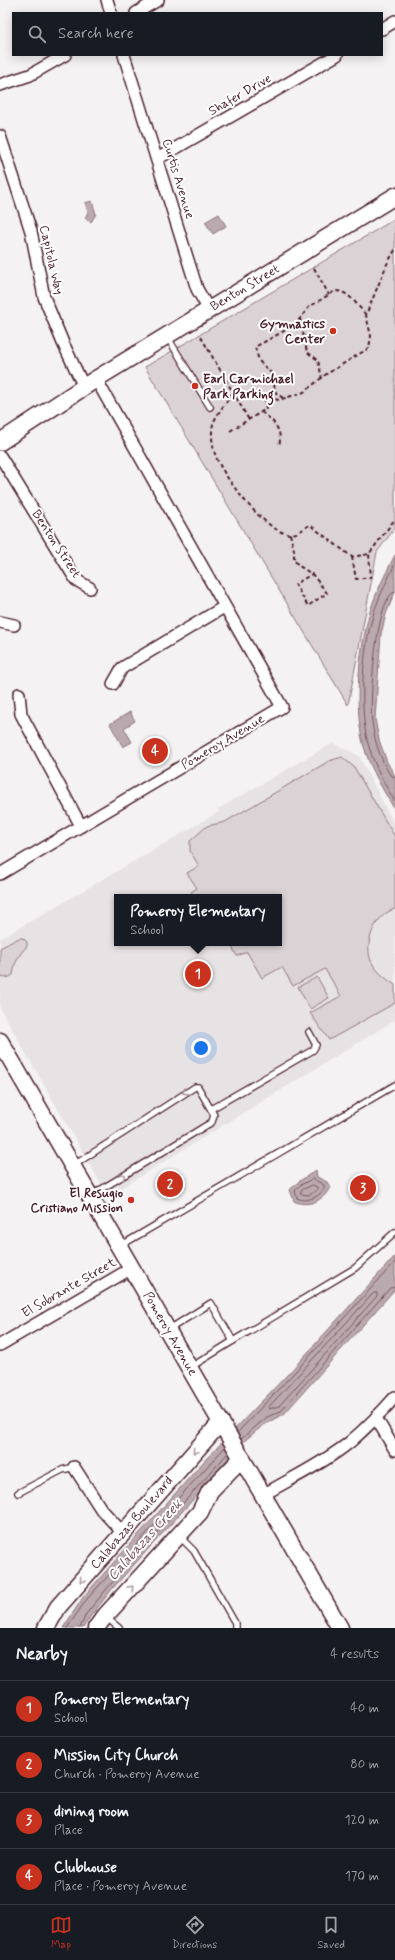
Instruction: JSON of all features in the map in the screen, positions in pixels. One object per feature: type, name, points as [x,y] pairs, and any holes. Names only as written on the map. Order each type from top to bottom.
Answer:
[{"type":"street","points":[[107,0],[111,12]]},
{"type":"street","points":[[138,12],[158,0]]},
{"type":"street","points":[[383,28],[395,21]]},
{"type":"street","points":[[0,84],[30,75],[63,56]]},
{"type":"street","name":"Curtis Avenue","points":[[124,56],[197,289],[209,310]]},
{"type":"street","name":"Shafer Drive","points":[[157,159],[335,56]]},
{"type":"street","name":"Capitola Way","points":[[0,136],[31,231],[44,297],[63,343],[90,383]]},
{"type":"street","name":"Benton Street","points":[[0,442],[90,383],[395,196]]},
{"type":"street","points":[[90,383],[224,607],[122,668],[113,684]]},
{"type":"street","name":"Benton Street","points":[[0,456],[76,580],[90,588]]},
{"type":"street","name":"Pomeroy Avenue","points":[[0,874],[282,707],[224,607]]},
{"type":"street","points":[[0,622],[14,625]]},
{"type":"street","points":[[19,694],[21,714],[81,826]]},
{"type":"street","name":"Pomeroy Avenue","points":[[1,1045],[190,1367],[340,1628]]},
{"type":"street","name":"El Sobrante Street","points":[[0,1344],[132,1268]]},
{"type":"street","points":[[263,1495],[320,1462],[349,1443],[376,1418],[395,1397]]},
{"type":"street","points":[[376,1418],[395,1450]]},
{"type":"street","name":"Calabazas Boulevard","points":[[46,1628],[58,1607],[222,1424]]},
{"type":"street","points":[[101,1622],[200,1512],[210,1491],[240,1454]]},
{"type":"street","points":[[74,1467],[101,1509],[123,1533]]},
{"type":"lane","points":[[167,336],[210,407]]},
{"type":"lane","points":[[211,1109],[313,1050],[316,1045],[309,1032]]},
{"type":"lane","points":[[119,1246],[395,1084]]},
{"type":"lane","points":[[72,1166],[194,1087],[198,1087],[202,1092],[214,1115],[212,1122],[90,1196]]},
{"type":"lane","points":[[190,1367],[355,1268],[395,1232]]},
{"type":"lane","points":[[168,1330],[211,1303],[234,1341]]},
{"type":"lane","points":[[18,1493],[62,1470],[74,1467]]},
{"type":"lane","points":[[179,1536],[194,1551],[235,1623],[236,1628]]},
{"type":"lane","points":[[101,1622],[119,1628]]},
{"type":"path","points":[[366,315],[387,264],[395,250]]},
{"type":"path","points":[[314,268],[329,295]]},
{"type":"path","points":[[233,392],[279,400],[304,392],[369,348],[371,336],[366,315],[344,292],[335,292],[309,306],[295,325],[255,347],[259,361],[271,373],[276,393],[283,398]]},
{"type":"path","points":[[300,319],[307,352],[318,360],[322,379]]},
{"type":"path","points":[[201,337],[249,420]]},
{"type":"path","points":[[233,392],[214,423],[212,440],[215,454],[242,499],[274,528],[290,534],[310,524],[352,557],[356,579],[371,577],[369,554],[395,518]]},
{"type":"path","points":[[230,431],[266,409],[265,397]]},
{"type":"path","points":[[261,412],[275,423],[280,439],[279,446]]},
{"type":"path","points":[[290,534],[294,550],[294,560],[299,566],[312,574],[327,593],[308,606],[295,584],[312,574]]},
{"type":"path","points":[[352,557],[369,554]]},
{"type":"shaded area","points":[[395,219],[395,528],[377,552],[348,705],[145,367]]},
{"type":"shaded area","points":[[333,743],[359,756],[395,826],[395,1020],[108,1196],[0,1008],[0,939],[219,812],[218,809]]},
{"type":"shaded area","points":[[342,757],[354,767],[395,837],[395,909],[382,916],[377,922],[369,943],[369,951],[370,958],[377,970],[395,985],[395,1003],[329,1040],[310,1013],[341,996],[325,969],[293,986],[282,967],[262,978],[247,952],[237,956],[232,946],[282,946],[282,894],[192,894],[191,892],[197,888],[187,873],[199,866],[190,851],[190,841],[207,826],[225,822],[329,761]]},
{"type":"shaded area","points":[[19,938],[23,938],[27,942],[27,946],[15,964],[13,975],[3,978],[0,976],[0,948]]},
{"type":"shaded area","points":[[317,977],[329,998],[310,1009],[298,987]]},
{"type":"water","points":[[92,201],[96,214],[91,222],[85,218],[88,212],[85,203]]},
{"type":"water","points":[[219,214],[226,226],[213,234],[205,222]]},
{"type":"water","points":[[395,555],[395,592],[386,614],[381,634],[375,719],[379,740],[387,762],[395,776],[395,810],[370,764],[364,747],[359,718],[358,685],[361,652],[369,614],[379,588]]},
{"type":"water","points":[[130,712],[135,721],[124,728],[132,742],[123,747],[110,724]]},
{"type":"water","points":[[316,1170],[317,1177],[327,1182],[330,1187],[327,1192],[315,1202],[304,1204],[294,1201],[290,1190]]},
{"type":"water","name":"Calabazas Creek","points":[[395,1256],[395,1289],[284,1414],[256,1431],[239,1446],[218,1472],[113,1588],[83,1628],[63,1628],[84,1596],[114,1562],[206,1459],[290,1372]]},
{"type":"place","name":"Gymnastics Center","points":[[333,331]]},
{"type":"place","name":"Earl Carmichael Park Parking","points":[[195,386]]},
{"type":"place","name":"Clubhouse","points":[[155,751]]},
{"type":"place","name":"Pomeroy Elementary","points":[[198,974]]},
{"type":"place","name":"Mission City Church","points":[[170,1184]]},
{"type":"place","name":"dining room","points":[[363,1188]]},
{"type":"place","name":"El Resugio Cristiano Mission","points":[[131,1200]]}]
